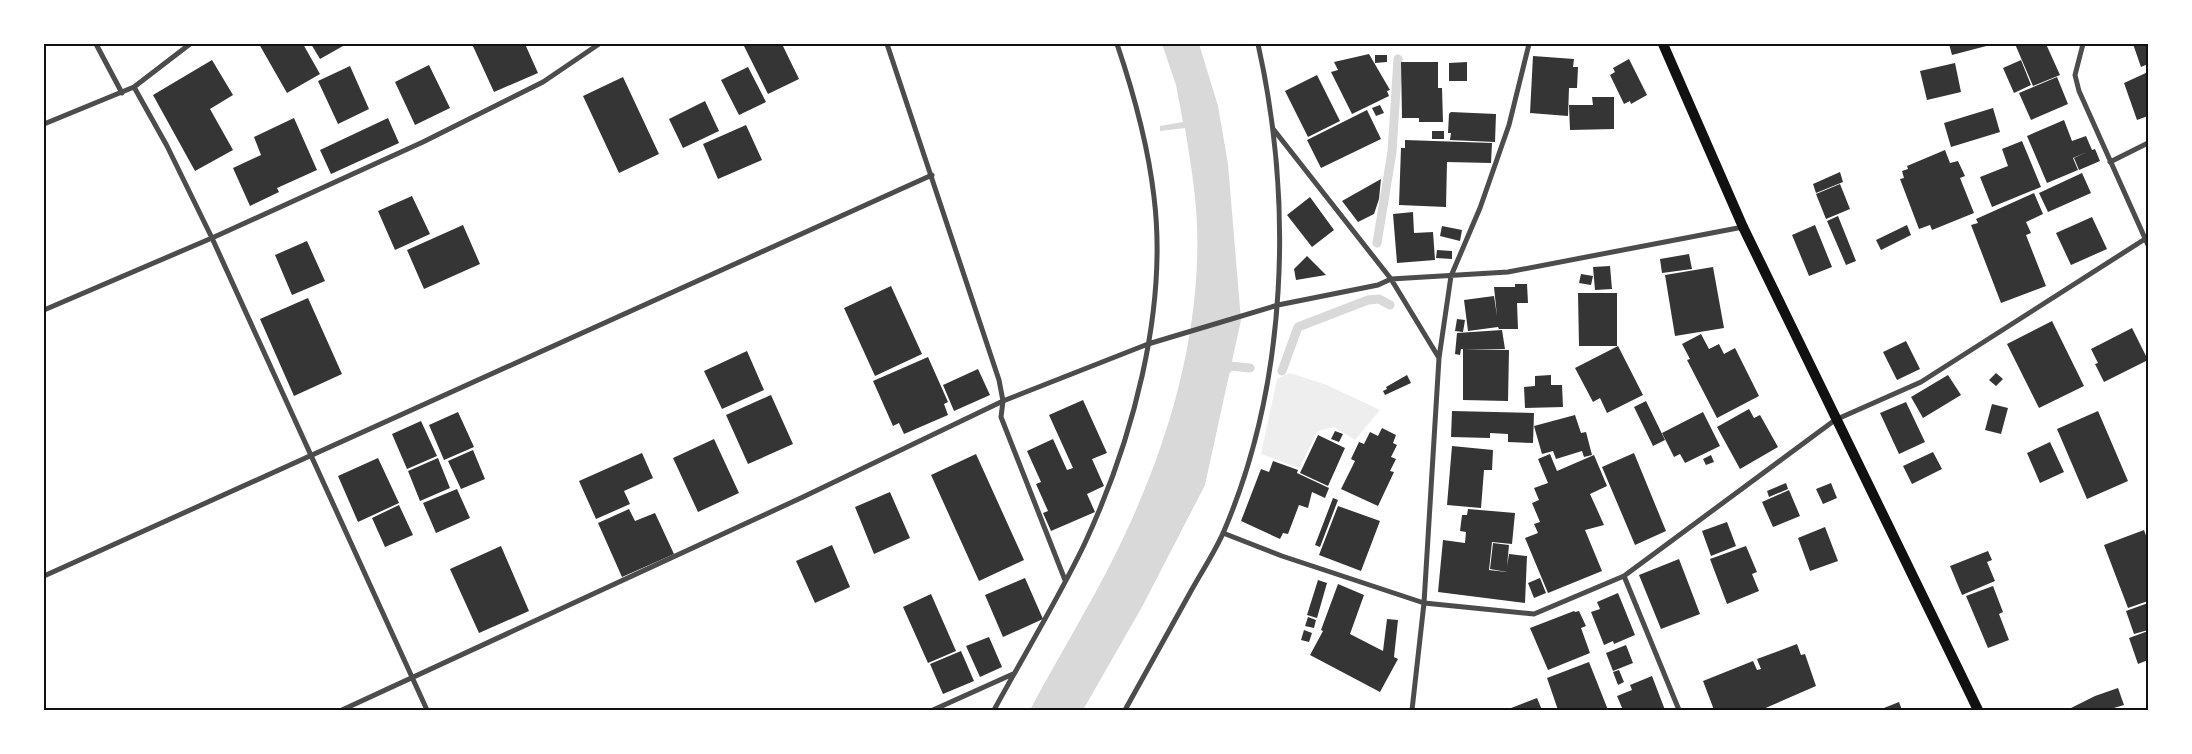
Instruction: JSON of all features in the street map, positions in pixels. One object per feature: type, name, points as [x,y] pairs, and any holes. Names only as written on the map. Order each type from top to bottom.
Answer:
[{"type":"main road","points":[[1663,44],[1743,226],[1835,420],[1978,710]]},
{"type":"street","points":[[96,44],[122,93]]},
{"type":"street","points":[[44,124],[134,87],[190,44]]},
{"type":"street","points":[[44,310],[212,238],[474,116],[542,82],[598,44]]},
{"type":"street","points":[[887,44],[999,380],[1003,401],[1000,417],[1065,580]]},
{"type":"street","points":[[994,710],[1065,580],[1110,485],[1133,412],[1148,344],[1155,282],[1155,199],[1140,118],[1117,44]]},
{"type":"street","points":[[1125,710],[1223,533],[1249,460],[1266,384],[1278,305],[1279,228],[1273,130],[1268,88],[1258,44]]},
{"type":"street","points":[[1412,710],[1424,603],[1439,358],[1451,276],[1480,208],[1509,125],[1528,44]]},
{"type":"street","points":[[2083,44],[2074,75],[2078,91],[2148,246]]},
{"type":"street","points":[[134,87],[167,146],[212,238],[427,710]]},
{"type":"street","points":[[1273,130],[1391,279],[1439,358]]},
{"type":"street","points":[[2110,162],[2148,143]]},
{"type":"street","points":[[44,576],[932,175]]},
{"type":"street","points":[[342,710],[413,679],[1003,401],[1156,341],[1278,305],[1378,285],[1391,279],[1508,272],[1743,226]]},
{"type":"street","points":[[1223,533],[1282,556],[1424,603],[1534,614],[1624,576],[1835,420],[1920,382],[2146,239]]},
{"type":"street","points":[[1624,576],[1679,710]]},
{"type":"street","points":[[933,710],[1014,674]]},
{"type":"shaded area","points":[[1162,44],[1199,44],[1218,106],[1228,164],[1241,320],[1205,485],[1142,607],[1083,710],[1030,710],[1104,576],[1132,518],[1164,438],[1186,354],[1193,312],[1197,269],[1197,226],[1185,128],[1160,131],[1160,126],[1183,122],[1176,85]]},
{"type":"shaded area","points":[[1290,373],[1327,385],[1380,410],[1355,440],[1334,427],[1318,431],[1299,468],[1261,454],[1277,379]]},
{"type":"building","points":[[259,44],[303,44],[320,74],[287,93]]},
{"type":"building","points":[[311,44],[342,44],[343,46],[320,59]]},
{"type":"building","points":[[472,44],[525,44],[538,73],[494,92]]},
{"type":"building","points":[[743,44],[782,44],[799,79],[768,94]]},
{"type":"building","points":[[1949,44],[1994,44],[1952,55]]},
{"type":"building","points":[[2015,44],[2046,44],[2060,75],[2033,86]]},
{"type":"building","points":[[2133,44],[2148,44],[2148,64],[2141,67]]},
{"type":"building","points":[[1369,54],[1390,90],[1387,91],[1389,96],[1352,114],[1331,72],[1338,70],[1334,62]]},
{"type":"building","points":[[1375,55],[1387,55],[1387,62],[1375,63]]},
{"type":"building","points":[[1533,56],[1574,59],[1573,67],[1578,67],[1577,88],[1569,88],[1568,116],[1530,113]]},
{"type":"building","points":[[1629,59],[1647,95],[1631,104],[1630,101],[1624,104],[1610,75],[1615,72],[1613,68]]},
{"type":"building","points":[[212,60],[233,95],[210,109],[233,150],[195,171],[153,95]]},
{"type":"building","points":[[2021,60],[2031,85],[2014,93],[2003,68]]},
{"type":"building","points":[[1401,62],[1438,62],[1438,88],[1442,88],[1443,122],[1419,122],[1419,118],[1402,118]]},
{"type":"building","points":[[1467,62],[1467,81],[1449,81],[1449,63]]},
{"type":"building","points":[[1955,63],[1961,92],[1927,100],[1920,71]]},
{"type":"building","points":[[429,65],[450,108],[415,125],[395,82]]},
{"type":"building","points":[[350,66],[369,109],[338,124],[318,81]]},
{"type":"building","points":[[748,67],[766,102],[739,115],[721,80]]},
{"type":"building","points":[[2148,72],[2148,116],[2137,120],[2124,83]]},
{"type":"building","points":[[1317,75],[1340,121],[1308,137],[1285,91]]},
{"type":"building","points":[[623,77],[659,154],[619,173],[583,96]]},
{"type":"building","points":[[2057,77],[2068,104],[2031,120],[2019,93]]},
{"type":"building","points":[[1592,97],[1614,97],[1614,129],[1570,130],[1569,105],[1593,105]]},
{"type":"building","points":[[705,101],[719,131],[683,148],[669,119]]},
{"type":"building","points":[[1380,105],[1384,113],[1376,116],[1372,108]]},
{"type":"building","points":[[1993,108],[2000,132],[1951,147],[1944,123]]},
{"type":"building","points":[[1367,110],[1381,139],[1321,168],[1307,140]]},
{"type":"building","points":[[1451,112],[1496,114],[1495,142],[1450,140],[1451,133],[1448,133],[1449,114]]},
{"type":"building","points":[[294,118],[317,170],[277,188],[279,192],[250,206],[233,168],[261,155],[254,137]]},
{"type":"building","points":[[388,118],[399,143],[331,174],[320,150]]},
{"type":"building","points":[[2064,120],[2072,141],[2086,136],[2092,150],[2095,149],[2100,161],[2079,170],[2074,158],[2087,152],[2073,158],[2078,170],[2047,183],[2027,136]]},
{"type":"building","points":[[746,125],[762,160],[718,179],[703,144]]},
{"type":"building","points":[[1432,131],[1444,131],[1444,139],[1432,139]]},
{"type":"building","points":[[1405,140],[1492,143],[1491,163],[1447,162],[1446,207],[1399,205],[1401,148],[1405,148]]},
{"type":"building","points":[[2022,141],[2041,187],[1992,207],[1980,177],[2008,166],[2002,149]]},
{"type":"building","points":[[1945,150],[1950,163],[1958,161],[1965,176],[1960,178],[1974,213],[1932,230],[1930,225],[1919,229],[1900,179],[1904,178],[1902,171],[1908,169],[1907,166]]},
{"type":"building","points":[[1840,172],[1843,182],[1816,193],[1813,184]]},
{"type":"building","points":[[2082,173],[2091,193],[2048,212],[2039,193]]},
{"type":"building","points":[[1381,179],[1379,199],[1374,214],[1358,222],[1342,201]]},
{"type":"building","points":[[1840,184],[1850,209],[1826,219],[1816,194]]},
{"type":"building","points":[[2034,193],[2043,214],[2026,222],[2031,233],[2026,235],[2046,286],[2001,303],[1971,225],[1978,223],[1976,219]]},
{"type":"building","points":[[412,196],[430,234],[395,250],[378,211]]},
{"type":"building","points":[[1310,197],[1334,230],[1312,247],[1287,215]]},
{"type":"building","points":[[1413,212],[1414,233],[1433,232],[1435,260],[1397,263],[1393,214]]},
{"type":"building","points":[[1838,216],[1856,261],[1846,265],[1827,221]]},
{"type":"building","points":[[2092,217],[2107,249],[2071,265],[2056,233]]},
{"type":"building","points":[[463,225],[480,264],[424,289],[407,250]]},
{"type":"building","points":[[1815,225],[1832,267],[1809,276],[1792,235]]},
{"type":"building","points":[[1907,225],[1911,235],[1881,250],[1876,240]]},
{"type":"building","points":[[1442,226],[1462,230],[1460,241],[1440,236]]},
{"type":"building","points":[[307,241],[325,281],[292,295],[275,255]]},
{"type":"building","points":[[1437,250],[1452,251],[1452,259],[1436,258]]},
{"type":"building","points":[[1689,254],[1692,269],[1662,273],[1660,259]]},
{"type":"building","points":[[1307,256],[1326,275],[1296,280],[1294,269]]},
{"type":"building","points":[[1610,266],[1612,289],[1595,290],[1593,267]]},
{"type":"building","points":[[1713,267],[1724,328],[1675,336],[1665,275]]},
{"type":"building","points":[[1581,274],[1593,276],[1591,285],[1579,283]]},
{"type":"building","points":[[1515,284],[1527,284],[1528,303],[1517,303],[1518,329],[1499,329],[1498,327],[1468,331],[1464,300],[1494,296],[1497,316],[1494,287],[1515,287]]},
{"type":"building","points":[[891,286],[922,354],[875,376],[844,308]]},
{"type":"building","points":[[1578,293],[1617,293],[1617,346],[1579,346]]},
{"type":"building","points":[[308,298],[342,374],[294,396],[260,319]]},
{"type":"building","points":[[1457,319],[1465,320],[1463,332],[1455,331]]},
{"type":"building","points":[[2052,321],[2084,386],[2039,408],[2007,344]]},
{"type":"building","points":[[2132,328],[2148,360],[2104,382],[2095,364],[2098,363],[2091,349]]},
{"type":"building","points":[[1502,330],[1505,349],[1461,349],[1460,355],[1455,354],[1457,333]]},
{"type":"building","points":[[1701,334],[1709,349],[1719,344],[1724,354],[1735,348],[1759,396],[1717,418],[1687,360],[1690,359],[1682,344]]},
{"type":"building","points":[[1906,341],[1920,369],[1897,380],[1883,352]]},
{"type":"building","points":[[1618,346],[1643,395],[1607,413],[1600,398],[1593,402],[1575,368]]},
{"type":"building","points":[[1463,349],[1509,350],[1508,401],[1463,400]]},
{"type":"building","points":[[747,351],[764,390],[722,409],[704,371]]},
{"type":"building","points":[[928,357],[948,402],[944,404],[948,415],[904,434],[899,423],[893,426],[873,381]]},
{"type":"building","points":[[978,369],[990,395],[954,411],[943,385]]},
{"type":"building","points":[[1996,373],[2003,379],[1996,386],[1989,380]]},
{"type":"building","points":[[1407,375],[1411,383],[1385,395],[1383,391],[1387,389],[1386,387]]},
{"type":"building","points":[[1551,375],[1551,385],[1562,385],[1563,407],[1525,408],[1524,387],[1535,386],[1535,376]]},
{"type":"building","points":[[1948,375],[1961,395],[1923,418],[1911,397]]},
{"type":"building","points":[[771,395],[793,444],[748,464],[726,415]]},
{"type":"building","points":[[1083,400],[1107,453],[1092,459],[1104,486],[1087,494],[1095,512],[1051,531],[1043,513],[1048,511],[1036,484],[1041,482],[1027,451],[1053,439],[1067,470],[1073,468],[1049,415]]},
{"type":"building","points":[[1646,401],[1665,440],[1653,446],[1634,407]]},
{"type":"building","points":[[1906,402],[1925,442],[1899,454],[1880,413]]},
{"type":"building","points":[[1992,404],[2008,408],[2001,434],[1985,430]]},
{"type":"building","points":[[1749,409],[1754,418],[1760,415],[1778,447],[1740,469],[1717,427]]},
{"type":"building","points":[[1452,411],[1534,413],[1533,443],[1508,442],[1508,434],[1490,433],[1490,438],[1451,437]]},
{"type":"building","points":[[2098,411],[2128,481],[2087,499],[2057,429]]},
{"type":"building","points":[[458,412],[474,447],[444,460],[429,425]]},
{"type":"building","points":[[1703,412],[1720,446],[1685,463],[1680,454],[1674,457],[1662,433]]},
{"type":"building","points":[[1575,415],[1581,433],[1586,432],[1592,455],[1584,457],[1582,451],[1556,459],[1553,451],[1542,454],[1534,426]]},
{"type":"building","points":[[421,421],[437,456],[407,469],[392,434]]},
{"type":"building","points":[[1382,428],[1396,435],[1393,443],[1397,445],[1391,457],[1396,459],[1390,471],[1394,472],[1378,506],[1341,489],[1355,461],[1351,459],[1359,442],[1364,444],[1370,432],[1378,436]]},
{"type":"building","points":[[1335,431],[1343,434],[1339,442],[1331,439]]},
{"type":"building","points":[[1318,435],[1345,448],[1328,486],[1300,473]]},
{"type":"building","points":[[714,439],[739,493],[698,512],[673,458]]},
{"type":"building","points":[[2050,442],[2064,472],[2040,483],[2027,453]]},
{"type":"building","points":[[1452,446],[1493,450],[1492,470],[1484,470],[1481,508],[1447,505]]},
{"type":"building","points":[[473,450],[485,479],[461,489],[448,461]]},
{"type":"building","points":[[1933,452],[1942,469],[1912,484],[1903,466]]},
{"type":"building","points":[[642,453],[653,478],[624,491],[630,504],[596,519],[579,481]]},
{"type":"building","points":[[1634,453],[1666,531],[1635,545],[1602,467]]},
{"type":"building","points":[[976,454],[1024,560],[979,581],[931,475]]},
{"type":"building","points":[[1550,454],[1557,471],[1594,455],[1607,486],[1590,494],[1604,525],[1585,530],[1602,571],[1548,593],[1525,538],[1538,533],[1534,524],[1540,522],[1532,503],[1539,500],[1534,488],[1548,483],[1538,459]]},
{"type":"building","points":[[1711,455],[1714,462],[1706,465],[1703,459]]},
{"type":"building","points":[[378,458],[399,503],[358,522],[338,476]]},
{"type":"building","points":[[438,458],[450,488],[420,501],[408,471]]},
{"type":"building","points":[[1273,461],[1298,470],[1297,473],[1329,488],[1325,498],[1312,492],[1308,508],[1299,505],[1288,534],[1283,533],[1280,539],[1241,521],[1261,469],[1269,472]]},
{"type":"building","points":[[1786,483],[1788,489],[1769,497],[1767,491]]},
{"type":"building","points":[[1831,483],[1837,498],[1823,504],[1816,489]]},
{"type":"building","points":[[457,489],[470,518],[436,533],[423,503]]},
{"type":"building","points":[[1789,490],[1800,516],[1773,527],[1762,502]]},
{"type":"building","points":[[890,492],[910,538],[874,554],[855,507]]},
{"type":"building","points":[[1333,498],[1338,500],[1320,547],[1315,545]]},
{"type":"building","points":[[399,505],[413,535],[385,547],[372,518]]},
{"type":"building","points":[[1338,506],[1380,521],[1361,571],[1319,555]]},
{"type":"building","points":[[629,509],[635,521],[655,513],[674,554],[622,577],[598,523]]},
{"type":"building","points":[[1468,509],[1515,513],[1512,544],[1492,542],[1489,570],[1507,572],[1490,569],[1493,543],[1509,545],[1507,566],[1509,554],[1527,556],[1525,603],[1438,592],[1443,540],[1465,543],[1466,532],[1460,531],[1462,515],[1467,515]]},
{"type":"building","points":[[1727,522],[1736,546],[1711,556],[1702,531]]},
{"type":"building","points":[[1825,527],[1838,561],[1810,571],[1798,538]]},
{"type":"building","points":[[2144,530],[2148,541],[2148,601],[2128,608],[2104,545]]},
{"type":"building","points":[[832,545],[850,587],[815,603],[796,561]]},
{"type":"building","points":[[501,546],[529,611],[479,633],[450,569]]},
{"type":"building","points":[[1746,546],[1757,572],[1752,574],[1759,591],[1727,604],[1710,559]]},
{"type":"building","points":[[1988,551],[1992,560],[1987,562],[1995,581],[1962,595],[1950,566]]},
{"type":"building","points":[[1679,559],[1700,614],[1661,629],[1639,575]]},
{"type":"building","points":[[1025,578],[1043,619],[1003,637],[985,595]]},
{"type":"building","points":[[1540,578],[1546,593],[1534,598],[1528,583]]},
{"type":"building","points":[[1318,580],[1327,583],[1317,618],[1307,615]]},
{"type":"building","points":[[1338,584],[1364,595],[1350,634],[1383,651],[1387,619],[1398,620],[1394,657],[1398,659],[1380,692],[1310,655],[1323,631],[1321,630]]},
{"type":"building","points":[[1993,586],[2003,612],[1999,614],[2009,640],[1988,648],[1966,596]]},
{"type":"building","points":[[1618,593],[1635,635],[1614,644],[1613,641],[1604,645],[1591,612],[1600,609],[1597,602]]},
{"type":"building","points":[[931,594],[956,651],[928,663],[903,607]]},
{"type":"building","points":[[2148,603],[2148,630],[2134,634],[2126,611]]},
{"type":"building","points":[[1574,611],[1579,611],[1586,626],[1581,628],[1590,653],[1548,670],[1530,628]]},
{"type":"building","points":[[1308,617],[1316,620],[1314,628],[1305,626]]},
{"type":"building","points":[[1304,630],[1312,633],[1309,642],[1301,640]]},
{"type":"building","points":[[2148,631],[2148,660],[2138,664],[2129,638]]},
{"type":"building","points":[[989,637],[1002,667],[980,677],[966,646]]},
{"type":"building","points":[[1797,644],[1801,655],[1805,654],[1816,686],[1761,710],[1714,710],[1703,681],[1753,661],[1757,670],[1761,669],[1757,659]]},
{"type":"building","points":[[1626,645],[1633,663],[1613,671],[1606,653]]},
{"type":"building","points":[[961,651],[974,681],[943,694],[930,664]]},
{"type":"building","points":[[1589,662],[1608,710],[1558,710],[1547,678]]},
{"type":"building","points":[[1619,670],[1624,682],[1618,685],[1613,672]]},
{"type":"building","points":[[1652,676],[1665,710],[1623,710],[1617,696],[1632,690],[1630,685]]},
{"type":"building","points":[[2118,688],[2124,705],[2107,710],[2067,710],[2095,696]]},
{"type":"building","points":[[1537,698],[1542,710],[1506,710]]},
{"type":"building","points":[[1899,702],[1902,710],[1879,710]]},
{"type":"waterway","points":[[1377,243],[1392,152],[1398,59]]},
{"type":"waterway","points":[[1282,371],[1298,327],[1368,300],[1379,299],[1390,305]]},
{"type":"waterway","points":[[1224,373],[1230,366],[1250,368]]}]
